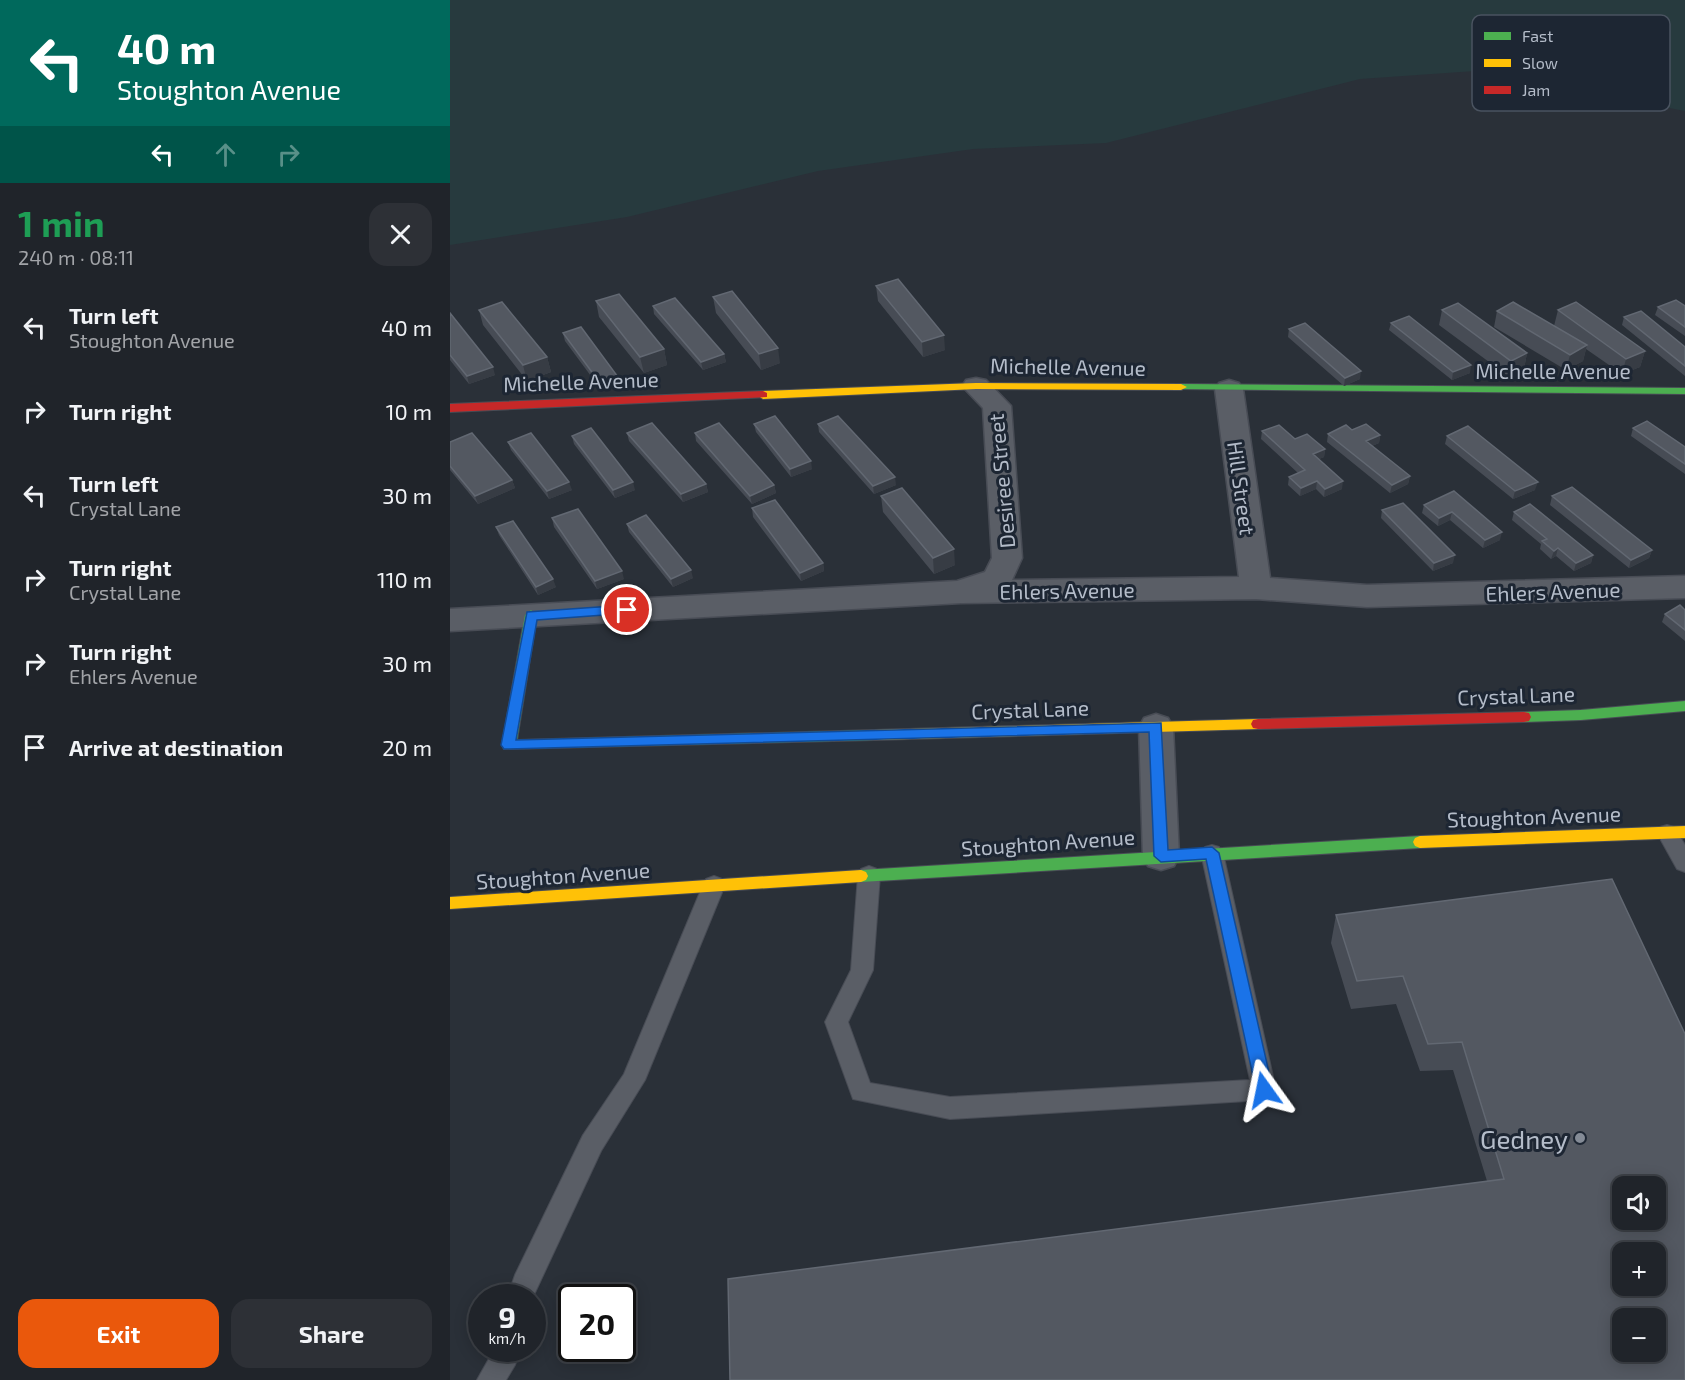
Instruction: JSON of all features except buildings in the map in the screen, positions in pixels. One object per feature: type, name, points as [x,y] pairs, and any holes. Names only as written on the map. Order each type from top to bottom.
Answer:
[{"type":"street","name":"Michelle Avenue","points":[[450,408],[976,386],[1685,391]]},
{"type":"street","name":"Desiree Street","points":[[961,592],[997,579],[1007,558],[1001,435],[997,406],[976,386]]},
{"type":"street","name":"Hill Street","points":[[1229,389],[1256,588]]},
{"type":"street","name":"Ehlers Avenue","points":[[450,620],[961,592],[1256,588],[1367,596],[1685,587]]},
{"type":"street","name":"Crystal Lane","points":[[531,615],[508,745],[1581,715],[1685,706]]},
{"type":"street","points":[[1156,726],[1161,856]]},
{"type":"street","name":"Stoughton Avenue","points":[[450,903],[1212,853],[1456,840],[1676,833]]},
{"type":"lane","points":[[1676,833],[1685,863]]},
{"type":"lane","points":[[869,875],[862,970],[836,1022],[861,1092],[950,1108],[1264,1090],[1212,853]]},
{"type":"lane","points":[[524,1284],[592,1143],[633,1080],[714,885]]},
{"type":"lane","points":[[490,1380],[500,1362]]},
{"type":"green space","points":[[450,0],[1685,0],[1685,111],[1670,108],[1670,15],[1472,15],[1472,71],[1360,79],[1106,143],[973,149],[818,171],[627,217],[450,245]]},
{"type":"traffic: fast","points":[[1181,387],[1685,391]]},
{"type":"traffic: fast","points":[[531,615],[509,745],[874,735]]},
{"type":"traffic: fast","points":[[1524,717],[1581,715],[1685,706]]},
{"type":"traffic: fast","points":[[861,876],[1420,842]]},
{"type":"traffic: slow","points":[[763,395],[976,386],[1181,387]]},
{"type":"traffic: slow","points":[[874,735],[1258,724]]},
{"type":"traffic: slow","points":[[1420,842],[1685,832]]},
{"type":"traffic: slow","points":[[450,903],[861,876]]},
{"type":"traffic: jam","points":[[450,408],[763,395]]},
{"type":"traffic: jam","points":[[1258,724],[1524,717]]},
{"type":"place","name":"Gedney","points":[[1580,1138]]},
{"type":"route","points":[[627,610],[531,615],[508,745],[1156,726],[1161,856],[1212,853],[1264,1090]]}]
